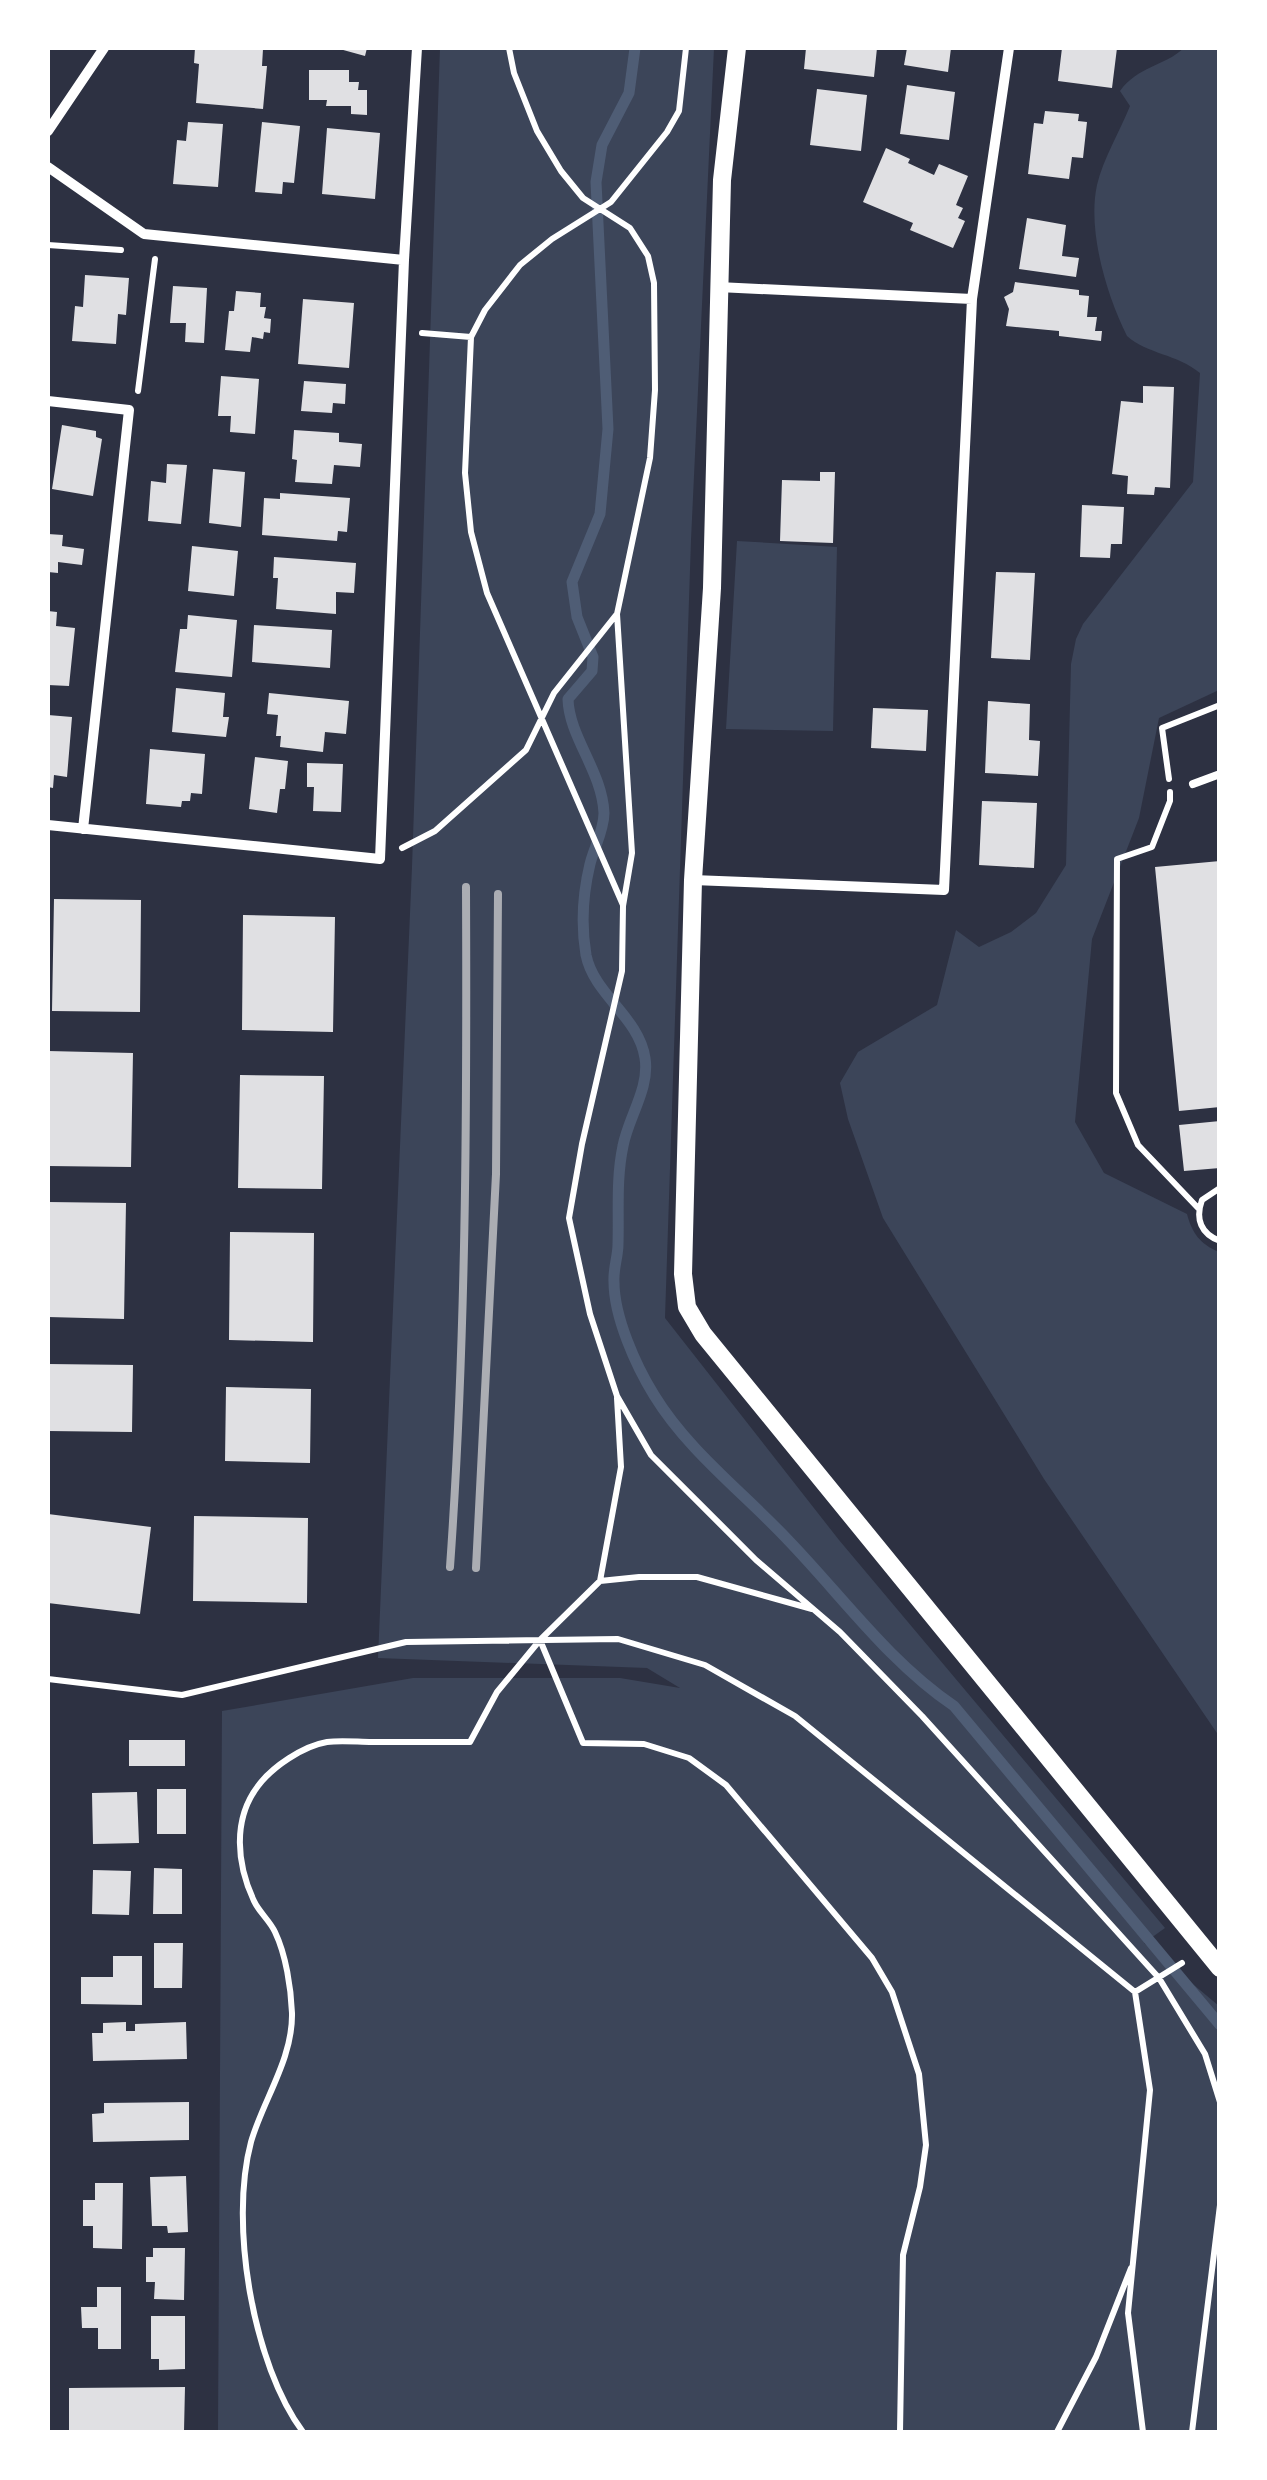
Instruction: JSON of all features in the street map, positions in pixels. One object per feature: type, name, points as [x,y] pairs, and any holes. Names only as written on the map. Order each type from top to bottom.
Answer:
[{"type":"street","points":[[48,131],[104,48]]},
{"type":"street","points":[[48,825],[380,859],[404,260],[417,48]]},
{"type":"street","points":[[737,48],[722,180],[712,588],[694,880],[683,1274],[687,1307],[693,1321],[1220,1968]]},
{"type":"street","points":[[694,880],[944,890],[972,299],[1009,48]]},
{"type":"street","points":[[48,167],[144,234],[404,260]]},
{"type":"street","points":[[718,287],[972,299]]},
{"type":"street","points":[[48,401],[129,410],[83,828]]},
{"type":"lane","points":[[1193,784],[1220,774]]},
{"type":"path","points":[[509,48],[514,73],[537,131],[561,172],[582,198],[630,228],[648,256],[654,283],[650,458],[617,614],[632,853],[623,906],[622,972],[569,1218],[590,1314],[617,1396],[651,1455],[922,1716],[1159,1978],[1205,2054],[1220,2102]]},
{"type":"path","points":[[623,906],[487,593],[472,532],[465,473],[471,337],[520,265],[552,239],[611,202],[646,161],[680,111],[686,48]]},
{"type":"path","points":[[129,410],[138,394],[158,235]]},
{"type":"path","points":[[48,245],[156,252]]},
{"type":"path","points":[[401,331],[471,337]]},
{"type":"path","points":[[380,859],[435,832],[526,750],[554,693],[617,614]]},
{"type":"path","points":[[1199,1209],[1138,1145],[1116,1093],[1117,859],[1152,847],[1170,802],[1162,728],[1220,705]]},
{"type":"path","points":[[1220,1188],[1208,1193],[1199,1209],[1201,1227],[1220,1241]]},
{"type":"path","points":[[304,2432],[288,2411],[265,2352],[248,2286],[243,2214],[250,2144],[289,2043],[292,2014],[286,1968],[275,1931],[255,1904],[240,1868],[239,1836],[247,1807],[258,1786],[289,1758],[324,1742],[470,1742],[497,1692],[540,1640],[600,1581],[621,1468],[617,1396]]},
{"type":"path","points":[[600,1581],[697,1577],[814,1610]]},
{"type":"path","points":[[48,1679],[182,1695],[406,1642],[618,1639],[706,1665],[795,1716],[1135,1992],[1150,2090],[1128,2313],[1144,2432]]},
{"type":"path","points":[[540,1640],[584,1743],[644,1744],[688,1758],[726,1785],[872,1958],[892,1992],[919,2074],[926,2144],[903,2255],[900,2432]]},
{"type":"path","points":[[1135,1992],[1195,1955]]},
{"type":"path","points":[[1192,2432],[1220,2206]]},
{"type":"path","points":[[1057,2432],[1096,2357],[1135,2257]]},
{"type":"path","points":[[1206,2318],[1220,2320]]},
{"type":"shaded area","points":[[440,48],[714,48],[691,540],[665,1318],[839,1540],[1165,1928],[1144,1943],[1219,2006],[1219,2432],[218,2432],[222,1711],[413,1678],[620,1678],[680,1688],[647,1668],[378,1658],[412,867]]},
{"type":"shaded area","points":[[1184,48],[1219,48],[1219,690],[1159,718],[1139,818],[1092,939],[1075,1122],[1104,1173],[1187,1214],[1198,1237],[1219,1252],[1219,1736],[1044,1479],[883,1218],[848,1119],[840,1083],[858,1052],[937,1005],[956,930],[979,947],[1011,932],[1036,913],[1066,865],[1071,664],[1076,639],[1083,624],[1193,482],[1200,373],[1127,336],[1106,283],[1095,222],[1100,175],[1130,106],[1120,91],[1135,76]]},
{"type":"shaded area","points":[[737,541],[837,547],[833,731],[726,729]]},
{"type":"building","points":[[195,48],[263,49],[262,66],[267,66],[263,109],[196,103],[199,64],[194,63]]},
{"type":"building","points":[[336,48],[367,48],[365,56]]},
{"type":"building","points":[[806,48],[877,48],[874,77],[804,69]]},
{"type":"building","points":[[907,48],[951,48],[948,72],[904,65]]},
{"type":"building","points":[[1062,48],[1117,48],[1112,88],[1058,81]]},
{"type":"building","points":[[309,70],[349,70],[349,82],[359,82],[358,90],[367,90],[367,115],[351,114],[351,106],[326,106],[327,100],[309,100]]},
{"type":"building","points":[[907,85],[955,92],[949,140],[900,134]]},
{"type":"building","points":[[817,89],[867,95],[861,151],[810,145]]},
{"type":"building","points":[[1045,111],[1079,114],[1078,121],[1087,122],[1083,158],[1072,157],[1069,179],[1028,174],[1034,123],[1043,124]]},
{"type":"building","points":[[188,122],[223,124],[218,187],[173,184],[177,140],[186,141]]},
{"type":"building","points":[[262,122],[300,126],[294,183],[283,182],[282,194],[255,192]]},
{"type":"building","points":[[327,128],[380,133],[375,199],[322,194]]},
{"type":"building","points":[[886,148],[934,175],[939,164],[968,176],[956,205],[963,208],[958,218],[965,221],[953,248],[910,230],[913,223],[863,202]]},
{"type":"building","points":[[1027,218],[1066,225],[1062,256],[1079,258],[1076,277],[1019,269]]},
{"type":"building","points":[[85,275],[129,278],[126,315],[118,314],[116,344],[72,341],[75,306],[83,307]]},
{"type":"building","points":[[1015,282],[1079,290],[1079,295],[1089,296],[1087,317],[1097,317],[1095,331],[1102,331],[1101,341],[1059,336],[1059,331],[1006,326],[1009,309],[1004,297],[1013,292]]},
{"type":"building","points":[[173,286],[207,288],[204,343],[185,342],[186,323],[170,323]]},
{"type":"building","points":[[236,291],[261,293],[260,307],[266,307],[264,318],[271,319],[270,333],[264,332],[263,339],[252,337],[250,352],[225,350],[229,311],[234,311]]},
{"type":"building","points":[[303,299],[354,303],[349,368],[298,364]]},
{"type":"building","points":[[221,376],[259,379],[255,434],[230,432],[231,416],[218,416]]},
{"type":"building","points":[[304,381],[346,384],[345,404],[333,403],[332,413],[301,411]]},
{"type":"building","points":[[1143,386],[1174,387],[1170,488],[1155,487],[1154,495],[1127,494],[1128,476],[1112,474],[1121,401],[1143,403]]},
{"type":"building","points":[[62,425],[96,431],[96,437],[102,439],[93,496],[52,489]]},
{"type":"building","points":[[294,430],[339,433],[339,442],[362,444],[360,467],[334,465],[332,484],[295,482]]},
{"type":"building","points":[[167,464],[187,465],[181,524],[148,521],[151,481],[166,483]]},
{"type":"building","points":[[213,469],[245,472],[241,527],[209,523]]},
{"type":"building","points":[[820,472],[835,472],[833,543],[780,541],[782,480],[820,481]]},
{"type":"building","points":[[280,493],[350,498],[347,532],[338,531],[337,541],[262,535],[264,498],[280,499]]},
{"type":"building","points":[[1082,505],[1124,507],[1122,544],[1111,544],[1110,558],[1080,557]]},
{"type":"building","points":[[48,534],[63,535],[62,546],[84,549],[82,565],[58,562],[58,573],[48,572]]},
{"type":"building","points":[[192,546],[238,551],[234,596],[188,591]]},
{"type":"building","points":[[274,557],[356,563],[354,593],[336,592],[336,614],[276,609],[278,578],[273,578]]},
{"type":"building","points":[[996,572],[1035,573],[1030,660],[991,658]]},
{"type":"building","points":[[48,611],[57,612],[56,626],[75,628],[69,686],[48,685]]},
{"type":"building","points":[[188,615],[237,620],[232,677],[175,672],[180,629],[187,629]]},
{"type":"building","points":[[254,625],[332,630],[330,668],[252,662]]},
{"type":"building","points":[[176,688],[225,693],[223,717],[229,717],[226,737],[172,732]]},
{"type":"building","points":[[269,693],[349,701],[346,734],[325,732],[323,752],[280,747],[281,736],[276,736],[278,715],[267,714]]},
{"type":"building","points":[[988,701],[1030,704],[1029,740],[1040,741],[1038,776],[985,773]]},
{"type":"building","points":[[873,708],[928,710],[926,751],[871,748]]},
{"type":"building","points":[[48,715],[72,717],[67,777],[54,775],[53,788],[48,787]]},
{"type":"building","points":[[150,749],[205,754],[202,794],[191,793],[190,801],[182,801],[181,807],[146,804]]},
{"type":"building","points":[[255,757],[288,761],[277,813],[249,809]]},
{"type":"building","points":[[307,763],[343,764],[341,812],[313,811],[314,787],[307,787]]},
{"type":"building","points":[[982,801],[1037,803],[1034,868],[979,865]]},
{"type":"building","points":[[1220,861],[1220,1107],[1179,1111],[1155,867]]},
{"type":"building","points":[[54,899],[141,900],[140,1012],[52,1011]]},
{"type":"building","points":[[243,915],[335,917],[333,1032],[242,1030]]},
{"type":"building","points":[[48,1051],[133,1053],[131,1167],[48,1166]]},
{"type":"building","points":[[240,1075],[324,1076],[322,1189],[238,1188]]},
{"type":"building","points":[[1220,1121],[1220,1168],[1184,1171],[1179,1125]]},
{"type":"building","points":[[48,1202],[126,1203],[124,1319],[48,1317]]},
{"type":"building","points":[[230,1232],[314,1233],[313,1342],[229,1340]]},
{"type":"building","points":[[48,1364],[133,1365],[132,1432],[48,1431]]},
{"type":"building","points":[[226,1387],[311,1389],[310,1463],[225,1461]]},
{"type":"building","points":[[48,1514],[151,1527],[140,1614],[48,1603]]},
{"type":"building","points":[[194,1516],[308,1518],[307,1603],[193,1601]]},
{"type":"building","points":[[129,1740],[185,1740],[185,1766],[129,1766]]},
{"type":"building","points":[[157,1789],[186,1789],[186,1834],[157,1834]]},
{"type":"building","points":[[137,1792],[139,1843],[93,1844],[92,1793]]},
{"type":"building","points":[[154,1868],[182,1869],[182,1914],[153,1914]]},
{"type":"building","points":[[93,1870],[131,1871],[129,1915],[92,1914]]},
{"type":"building","points":[[154,1943],[183,1943],[182,1988],[154,1988]]},
{"type":"building","points":[[113,1956],[142,1956],[142,2005],[81,2004],[81,1977],[113,1977]]},
{"type":"building","points":[[126,2022],[126,2031],[135,2031],[135,2024],[186,2022],[187,2059],[93,2061],[92,2033],[103,2033],[103,2023]]},
{"type":"building","points":[[189,2102],[189,2140],[93,2142],[92,2114],[104,2113],[104,2103]]},
{"type":"building","points":[[186,2176],[188,2232],[168,2233],[167,2226],[152,2226],[150,2177]]},
{"type":"building","points":[[95,2183],[123,2183],[122,2249],[93,2248],[93,2226],[83,2226],[83,2200],[95,2200]]},
{"type":"building","points":[[153,2248],[185,2248],[184,2300],[154,2299],[155,2282],[146,2282],[146,2257],[153,2257]]},
{"type":"building","points":[[97,2287],[121,2287],[121,2349],[98,2349],[98,2328],[82,2328],[81,2307],[97,2307]]},
{"type":"building","points":[[151,2316],[185,2316],[185,2369],[159,2370],[159,2359],[151,2359]]},
{"type":"building","points":[[185,2387],[184,2431],[69,2432],[69,2388]]},
{"type":"waterway","points":[[635,48],[629,93],[602,145],[596,182],[608,429],[600,514],[572,582],[577,617],[593,657],[592,671],[568,699],[574,727],[598,783],[604,813],[586,886],[586,955],[598,982],[641,1043],[646,1069],[619,1171],[614,1277],[622,1325],[647,1383],[683,1435],[788,1540],[887,1649],[954,1706],[1220,2025]]},
{"type":"railway","points":[[450,1567],[464,1228],[466,887]]},
{"type":"railway","points":[[476,1568],[496,1174],[498,894]]}]
